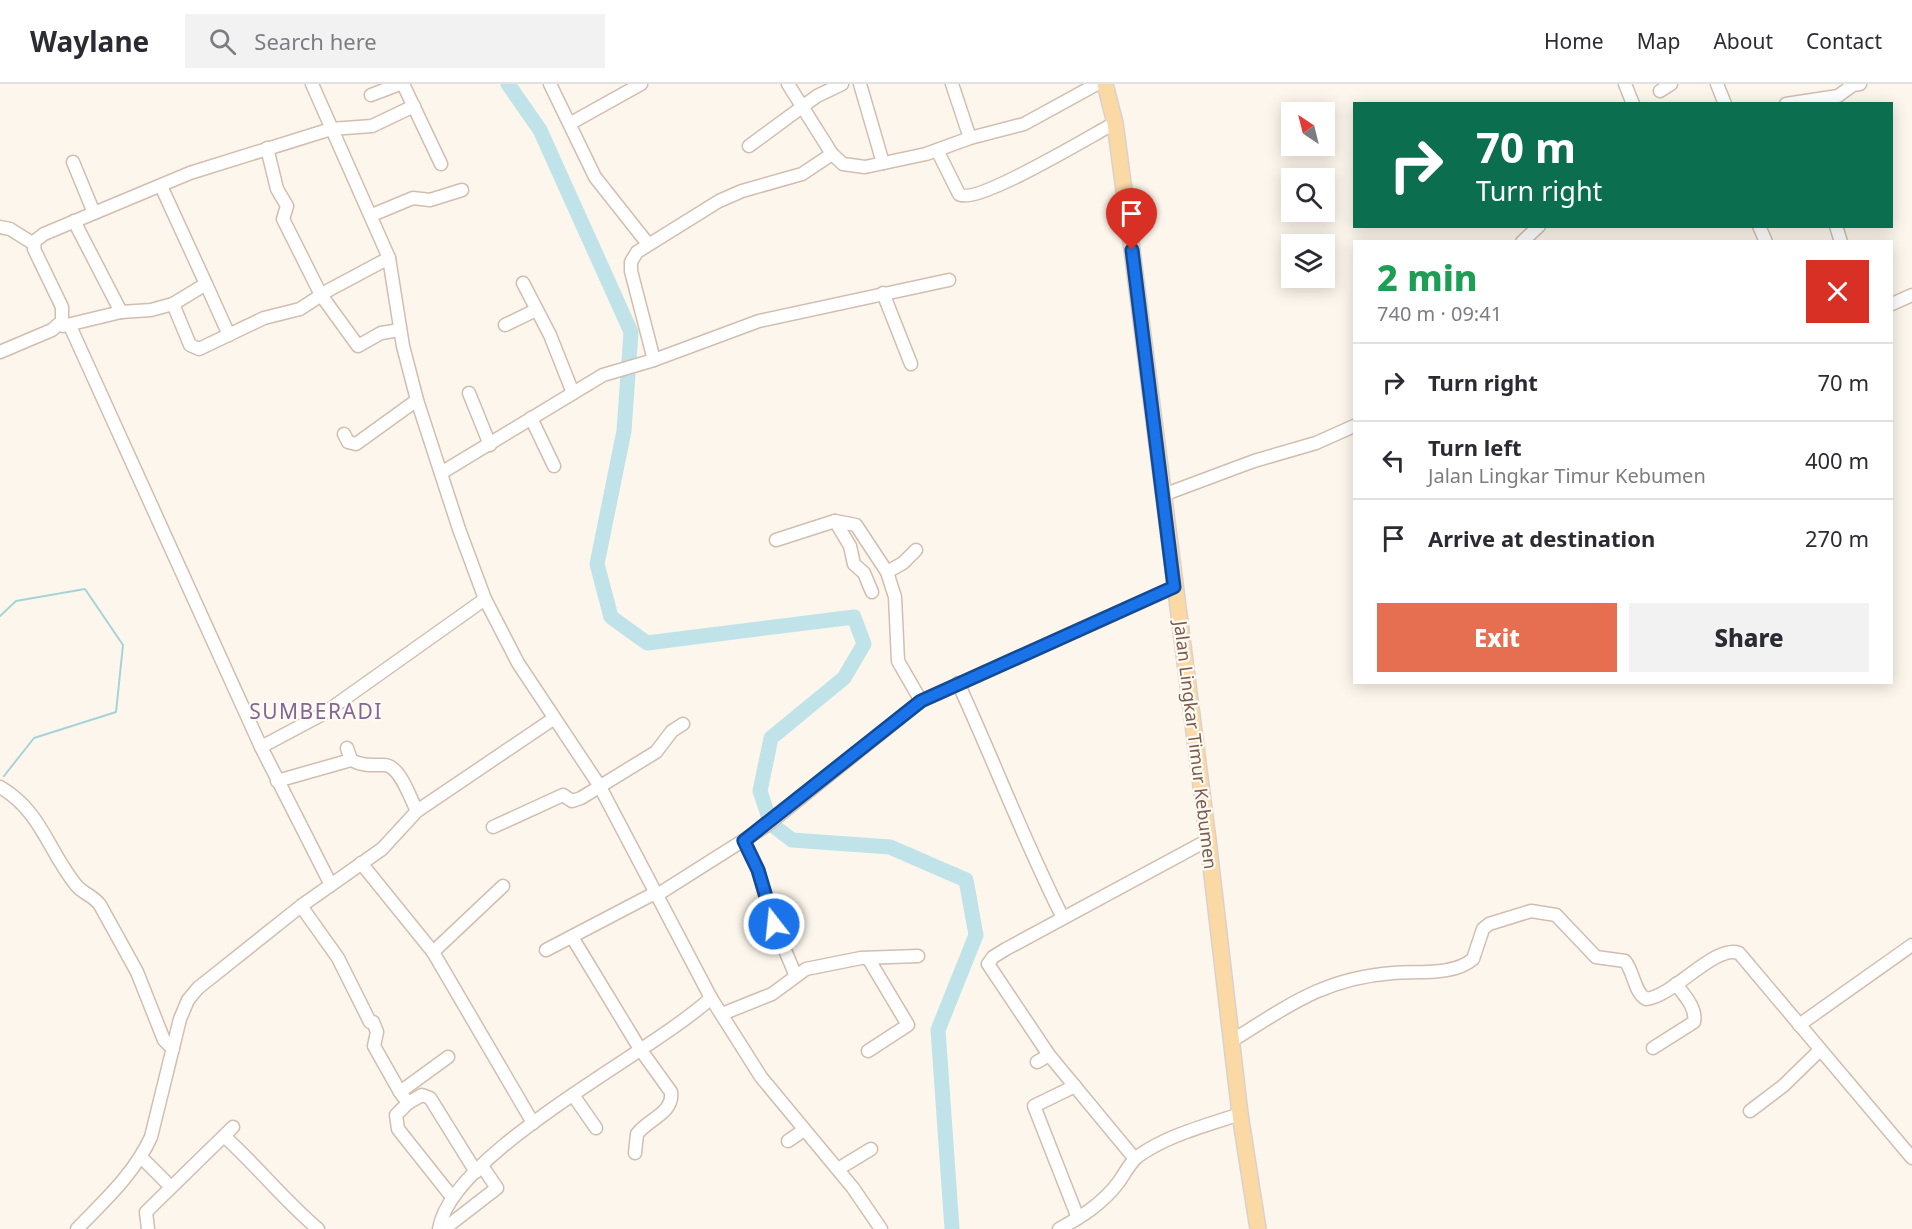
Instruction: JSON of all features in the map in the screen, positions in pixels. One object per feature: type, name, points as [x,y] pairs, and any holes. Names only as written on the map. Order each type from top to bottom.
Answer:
[{"type":"main road","name":"Jalan Lingkar Timur Kebumen","points":[[1105,84],[1115,123],[1208,840],[1240,1114],[1257,1229]]},
{"type":"street","points":[[312,84],[372,215],[389,258],[400,330],[417,400],[459,529],[485,599],[518,663],[599,785],[711,998],[747,1058],[838,1169],[881,1229]]},
{"type":"street","points":[[371,95],[402,84],[441,164]]},
{"type":"street","points":[[550,84],[597,179],[620,205],[648,244]]},
{"type":"street","points":[[571,123],[641,84]]},
{"type":"street","points":[[788,84],[832,154],[843,164],[853,166],[883,163],[937,150],[1036,119],[1097,84]]},
{"type":"street","points":[[749,146],[817,96],[842,84]]},
{"type":"street","points":[[860,84],[883,163]]},
{"type":"street","points":[[952,84],[970,138]]},
{"type":"street","points":[[1625,84],[1632,102]]},
{"type":"street","points":[[1717,84],[1724,102]]},
{"type":"street","points":[[1817,101],[1838,96],[1855,84]]},
{"type":"street","points":[[34,244],[44,234],[161,186],[267,148],[331,129],[372,126],[414,106]]},
{"type":"street","points":[[937,150],[959,194],[968,197],[1017,177],[1115,123]]},
{"type":"street","points":[[267,148],[277,189],[287,206],[283,219],[321,295],[358,346],[381,333],[400,330]]},
{"type":"street","points":[[651,361],[631,271],[634,257],[648,244],[719,201],[742,191],[802,174],[832,154]]},
{"type":"street","points":[[73,162],[94,213]]},
{"type":"street","points":[[161,186],[229,335]]},
{"type":"street","points":[[372,215],[413,198],[432,199],[462,190]]},
{"type":"street","points":[[74,221],[121,312]]},
{"type":"street","points":[[0,227],[10,229],[34,244]]},
{"type":"street","points":[[1524,240],[1537,228]]},
{"type":"street","points":[[34,244],[35,253],[62,307],[65,325],[277,781],[331,885]]},
{"type":"street","points":[[173,304],[190,345],[194,348],[204,348],[264,318],[300,309],[389,258]]},
{"type":"street","points":[[441,473],[603,375],[651,361],[759,321],[949,280]]},
{"type":"street","points":[[523,283],[573,393]]},
{"type":"street","points":[[1,349],[65,325],[121,312],[151,310],[173,304],[206,284]]},
{"type":"street","points":[[883,293],[911,364]]},
{"type":"street","points":[[1893,304],[1912,295]]},
{"type":"street","points":[[505,325],[536,310]]},
{"type":"street","points":[[470,393],[490,445]]},
{"type":"street","points":[[344,434],[351,444],[356,444],[417,400]]},
{"type":"street","points":[[531,418],[554,466]]},
{"type":"street","points":[[1163,495],[1254,461],[1316,443],[1353,426]]},
{"type":"street","points":[[776,540],[835,521],[856,525],[887,572],[895,597],[898,661],[921,701]]},
{"type":"street","points":[[835,521],[850,546],[854,564],[864,573],[872,592]]},
{"type":"street","points":[[887,572],[903,563],[916,550]]},
{"type":"street","points":[[546,950],[656,894],[744,841],[766,826],[921,701],[1174,587]]},
{"type":"street","points":[[261,747],[323,714],[485,599]]},
{"type":"street","points":[[958,683],[999,772],[1036,866],[1063,918]]},
{"type":"street","points":[[77,1229],[125,1180],[141,1157],[151,1137],[180,1018],[198,988],[302,906],[389,843],[417,811],[554,718]]},
{"type":"street","points":[[493,827],[563,795],[570,800],[577,800],[656,752],[672,731],[683,724]]},
{"type":"street","points":[[277,781],[349,754],[366,766],[387,765],[396,770],[417,811]]},
{"type":"street","points":[[0,786],[32,812],[74,883],[95,898],[100,905],[137,972],[164,1040],[172,1049]]},
{"type":"street","points":[[1135,1159],[1049,1055],[988,964],[993,957],[1208,840]]},
{"type":"street","points":[[744,841],[758,870],[774,924],[795,974]]},
{"type":"street","points":[[361,862],[433,952],[533,1124]]},
{"type":"street","points":[[433,952],[503,886]]},
{"type":"street","points":[[302,906],[339,958],[370,1022],[373,1022],[376,1028],[374,1046],[408,1104]]},
{"type":"street","points":[[1233,1040],[1326,986],[1379,974],[1449,971],[1465,966],[1476,952],[1482,929],[1489,924],[1531,911],[1556,915],[1596,957],[1625,961],[1643,998],[1653,997],[1676,984],[1725,951],[1739,952],[1912,1158]]},
{"type":"street","points":[[572,937],[640,1049],[670,1092],[672,1099],[666,1110],[637,1134],[635,1153]]},
{"type":"street","points":[[1799,1025],[1912,945]]},
{"type":"street","points":[[722,1014],[772,994],[786,985],[795,974],[824,965],[868,958],[918,956]]},
{"type":"street","points":[[868,958],[908,1025],[868,1052]]},
{"type":"street","points":[[1653,1048],[1694,1022],[1695,1017],[1688,1000],[1676,984]]},
{"type":"street","points":[[439,1229],[452,1197],[479,1169],[533,1124],[690,1016],[711,998]]},
{"type":"street","points":[[1750,1111],[1783,1086],[1820,1050]]},
{"type":"street","points":[[1037,1062],[1049,1055]]},
{"type":"street","points":[[400,1092],[448,1057]]},
{"type":"street","points":[[1075,1086],[1034,1106],[1078,1218]]},
{"type":"street","points":[[444,1229],[497,1188],[479,1169],[427,1095],[422,1095],[396,1115],[398,1129],[452,1197]]},
{"type":"street","points":[[573,1095],[596,1128]]},
{"type":"street","points":[[1059,1229],[1107,1196],[1135,1159],[1170,1138],[1240,1114]]},
{"type":"street","points":[[788,1142],[804,1130]]},
{"type":"street","points":[[148,1229],[146,1212],[229,1131],[285,1200],[318,1229]]},
{"type":"street","points":[[838,1169],[871,1149]]},
{"type":"street","points":[[141,1157],[171,1187]]},
{"type":"waterway","points":[[508,84],[540,130],[631,332],[624,431],[597,564],[611,617],[647,643],[854,617],[864,644],[844,678],[771,738],[760,791],[771,824],[792,840],[890,847],[966,880],[976,935],[938,1030],[952,1229]]},
{"type":"waterway","points":[[0,616],[16,601],[85,589],[123,645],[116,712],[34,738],[4,776]]},
{"type":"district","name":"SUMBERADI","points":[[316,712]]},
{"type":"route","points":[[774,924],[758,870],[744,841],[766,826],[836,767],[921,701],[1174,587],[1132,250]]}]
